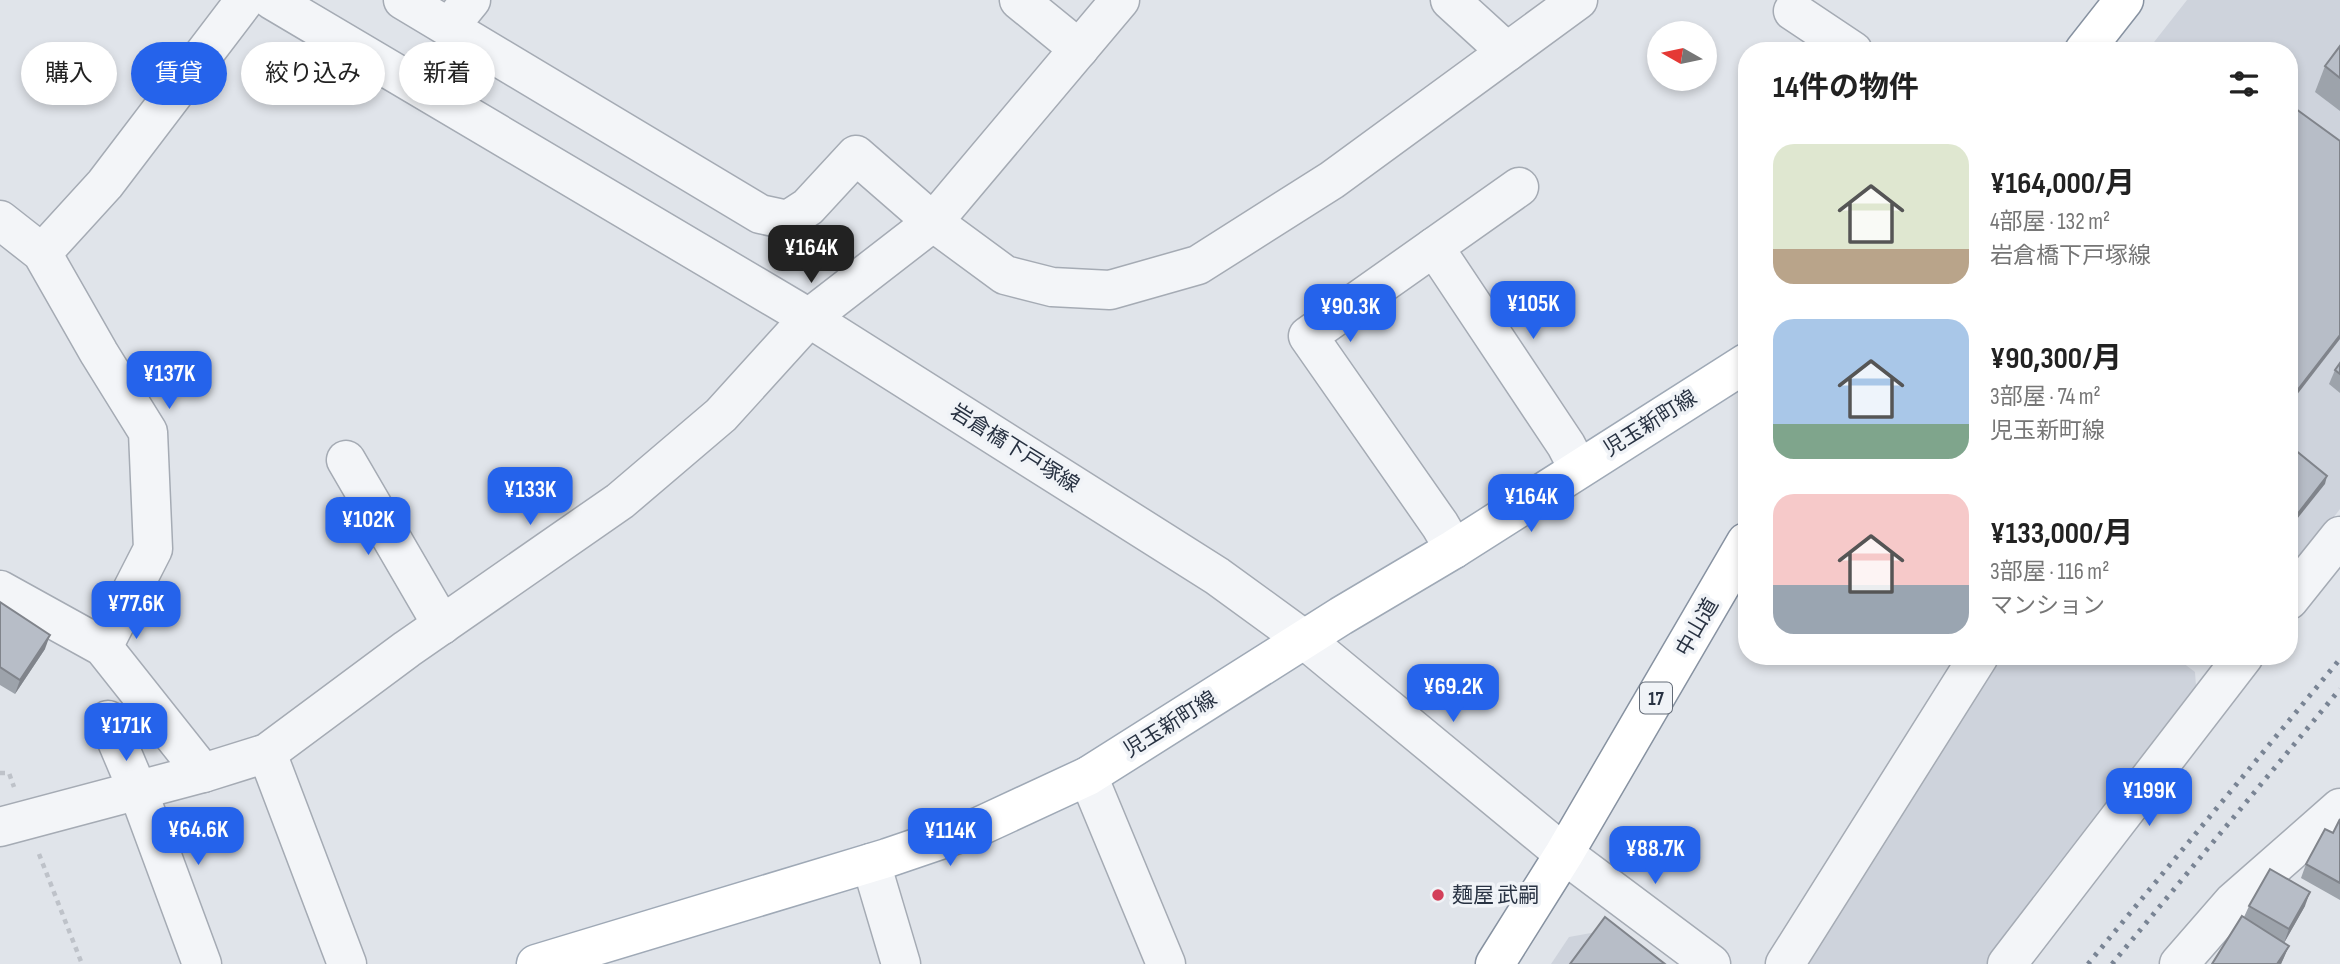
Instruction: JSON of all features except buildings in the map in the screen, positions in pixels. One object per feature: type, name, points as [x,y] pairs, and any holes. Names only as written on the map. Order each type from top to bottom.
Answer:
[{"type":"main road","points":[[2091,42],[2124,0]]},
{"type":"main road","name":"児玉新町線","points":[[536,964],[871,863],[978,827],[1088,776],[1736,370]]},
{"type":"main road","name":"中山道","points":[[1495,964],[1564,854],[1738,556]]},
{"type":"street","points":[[43,253],[104,184],[246,0]]},
{"type":"street","name":"岩倉橋下戸塚線","points":[[272,0],[809,318],[1217,576],[1305,640],[1564,854],[1711,964]]},
{"type":"street","points":[[403,0],[460,14],[760,214],[788,220],[808,207],[856,155],[933,222],[1005,275],[1052,287],[1110,290],[1198,265],[1332,180],[1578,0]]},
{"type":"street","points":[[1018,0],[1079,49]]},
{"type":"street","points":[[13,824],[267,753],[442,625],[620,501],[721,415],[809,318],[933,222],[1120,0]]},
{"type":"street","points":[[1450,0],[1507,52]]},
{"type":"street","points":[[1793,11],[1840,42]]},
{"type":"street","points":[[1454,549],[1308,336],[1519,187]]},
{"type":"street","points":[[0,220],[43,253],[99,354],[148,432],[153,549],[103,647]]},
{"type":"street","points":[[1434,247],[1566,445],[1578,468]]},
{"type":"street","points":[[346,460],[442,625]]},
{"type":"street","points":[[2298,589],[2340,536]]},
{"type":"street","points":[[0,590],[103,647],[203,773]]},
{"type":"street","points":[[1785,964],[1973,665]]},
{"type":"street","points":[[2007,964],[2228,665]]},
{"type":"street","points":[[108,720],[138,791],[202,964]]},
{"type":"street","points":[[267,753],[347,964]]},
{"type":"street","points":[[1088,776],[1166,964]]},
{"type":"street","points":[[2179,964],[2233,902],[2340,808]]},
{"type":"street","points":[[871,863],[901,964]]},
{"type":"path","points":[[0,773],[9,773],[13,824],[82,964]]},
{"type":"shaded area","points":[[2187,0],[2340,0],[2340,509],[2298,564],[2298,42],[2154,42]]},
{"type":"shaded area","points":[[1991,665],[2186,665],[2195,672],[2197,700],[1993,964],[1804,964]]},
{"type":"shaded area","points":[[1602,931],[1643,964],[1551,964],[1569,937]]},
{"type":"railway","points":[[2088,964],[2340,659]]},
{"type":"railway","points":[[2112,964],[2340,689]]},
{"type":"place","name":"麺屋 武嗣","points":[[1438,895]]}]
